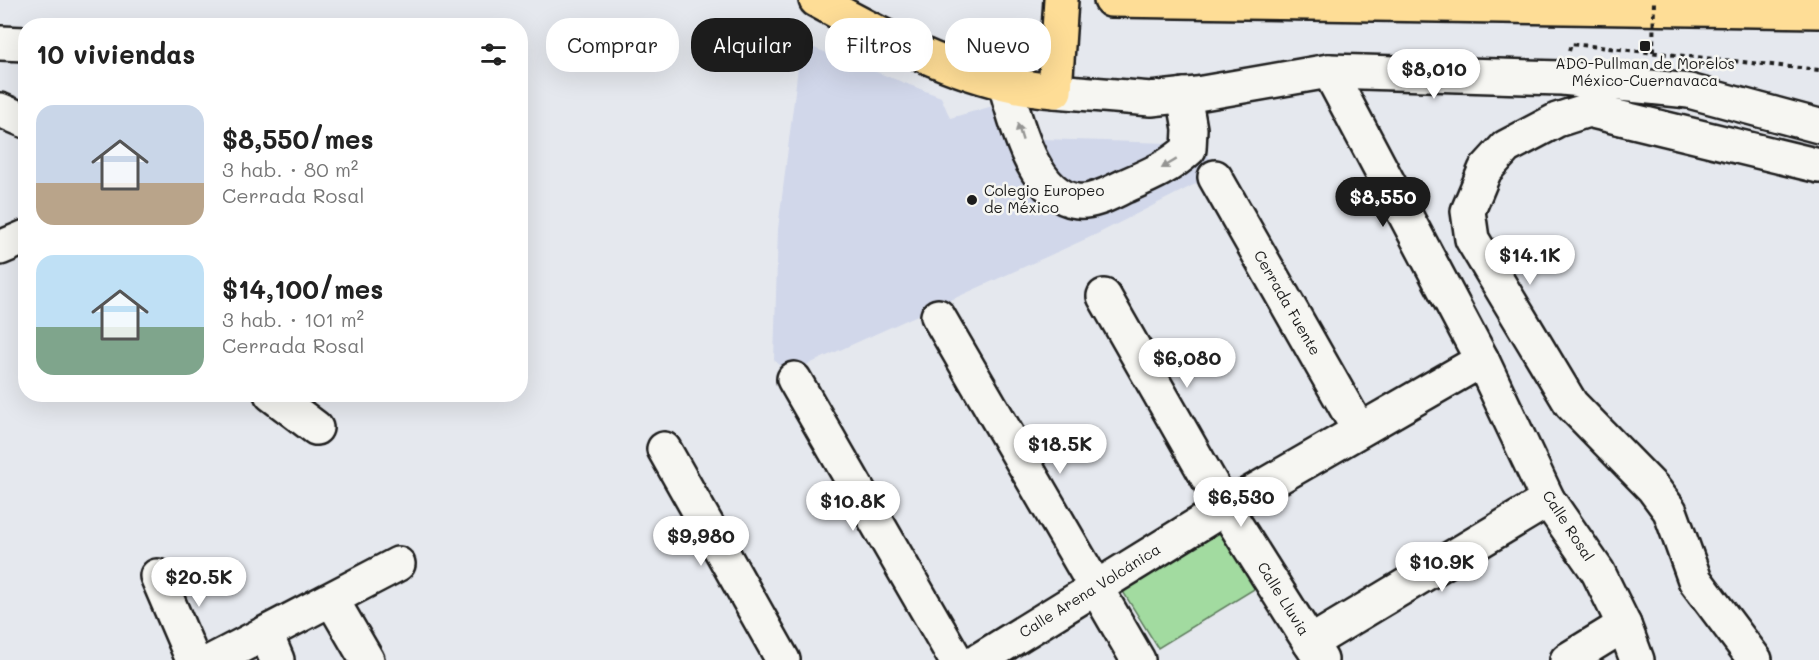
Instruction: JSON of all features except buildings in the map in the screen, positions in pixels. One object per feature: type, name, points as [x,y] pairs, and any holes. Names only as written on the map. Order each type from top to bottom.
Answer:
[{"type":"highway","points":[[816,0],[926,54],[1005,84],[1055,91],[1061,0]]},
{"type":"highway","points":[[1112,0],[1819,11]]},
{"type":"highway","points":[[1773,10],[1819,20]]},
{"type":"street","points":[[0,43],[18,44]]},
{"type":"street","points":[[1055,91],[1150,99],[1329,71],[1562,78],[1689,91],[1819,126]]},
{"type":"street","name":"Calle Rosal","points":[[1329,71],[1482,360],[1548,500],[1598,572],[1624,625],[1637,660]]},
{"type":"street","points":[[1005,84],[1025,150],[1045,180],[1060,196],[1078,201],[1099,198],[1119,189],[1168,166],[1189,149],[1190,129],[1184,95]]},
{"type":"street","points":[[0,110],[18,118]]},
{"type":"street","points":[[1755,660],[1695,580],[1670,511],[1653,488],[1571,404],[1472,239],[1468,211],[1485,170],[1506,147],[1557,120],[1588,110],[1819,166]]},
{"type":"street","name":"Cerrada Fuente","points":[[1215,177],[1359,430]]},
{"type":"street","points":[[0,248],[18,240]]},
{"type":"street","name":"Calle Lluvia","points":[[1104,296],[1225,508],[1315,651]]},
{"type":"street","points":[[938,316],[1138,660]]},
{"type":"street","name":"Calle Arena Volcánica","points":[[979,660],[1225,508],[1482,360]]},
{"type":"street","points":[[794,379],[956,660]]},
{"type":"street","points":[[282,402],[316,428]]},
{"type":"street","points":[[664,449],[783,660]]},
{"type":"street","points":[[1315,651],[1548,500]]},
{"type":"street","points":[[214,660],[272,647],[332,600],[398,564]]},
{"type":"street","points":[[157,576],[193,660]]},
{"type":"street","points":[[332,600],[367,660]]},
{"type":"street","points":[[1567,660],[1624,625]]},
{"type":"path","points":[[1653,52],[1654,0]]},
{"type":"path","points":[[1571,44],[1819,70]]},
{"type":"shaded area","name":"Colegio Europeo de México","points":[[813,48],[825,52],[825,72],[876,72],[941,97],[950,118],[993,106],[1010,138],[1200,144],[1219,172],[1097,234],[789,373],[774,360],[778,229],[797,72],[813,72]]},
{"type":"green space","points":[[1229,525],[1264,583],[1158,648],[1122,590]]},
{"type":"place","name":"ADO-Pullman de Morelos México-Cuernavaca","points":[[1645,46]]},
{"type":"place","name":"Colegio Europeo de México","points":[[972,200]]}]
